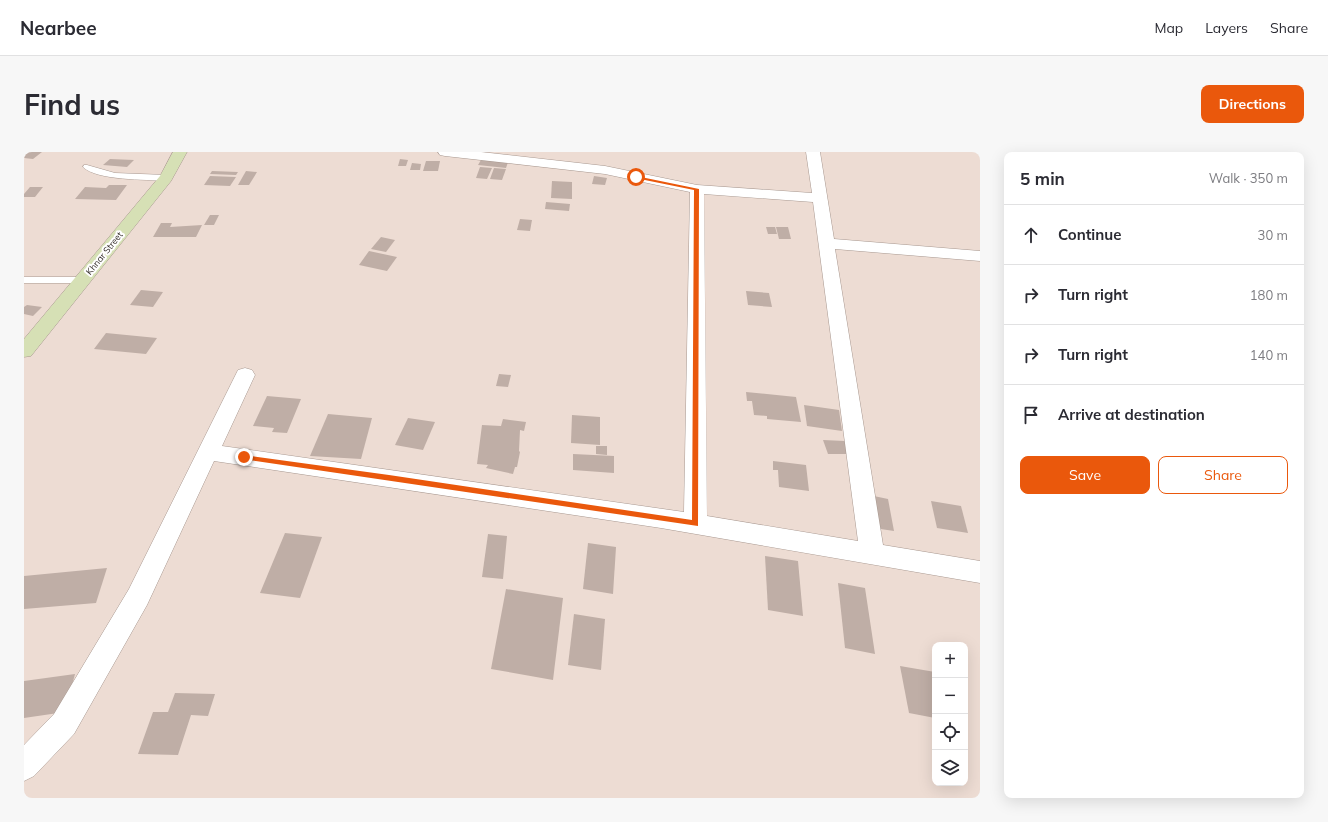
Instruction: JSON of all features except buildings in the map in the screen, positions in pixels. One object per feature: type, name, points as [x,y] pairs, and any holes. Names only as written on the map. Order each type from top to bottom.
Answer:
[{"type":"street","name":"Khnar Street","points":[[24,351],[166,178],[180,152]]},
{"type":"street","points":[[445,152],[536,157],[696,189],[820,198]]},
{"type":"street","points":[[813,152],[872,554]]},
{"type":"street","points":[[695,524],[696,189]]},
{"type":"street","points":[[826,243],[980,256]]},
{"type":"street","points":[[24,766],[64,724],[138,597],[245,375]]},
{"type":"street","points":[[208,452],[389,477],[695,524],[980,572]]},
{"type":"lane","points":[[87,167],[95,172],[116,175],[166,178]]},
{"type":"lane","points":[[24,280],[83,280]]},
{"type":"route","points":[[244,457],[389,477],[695,524],[696,189],[636,177]]}]
